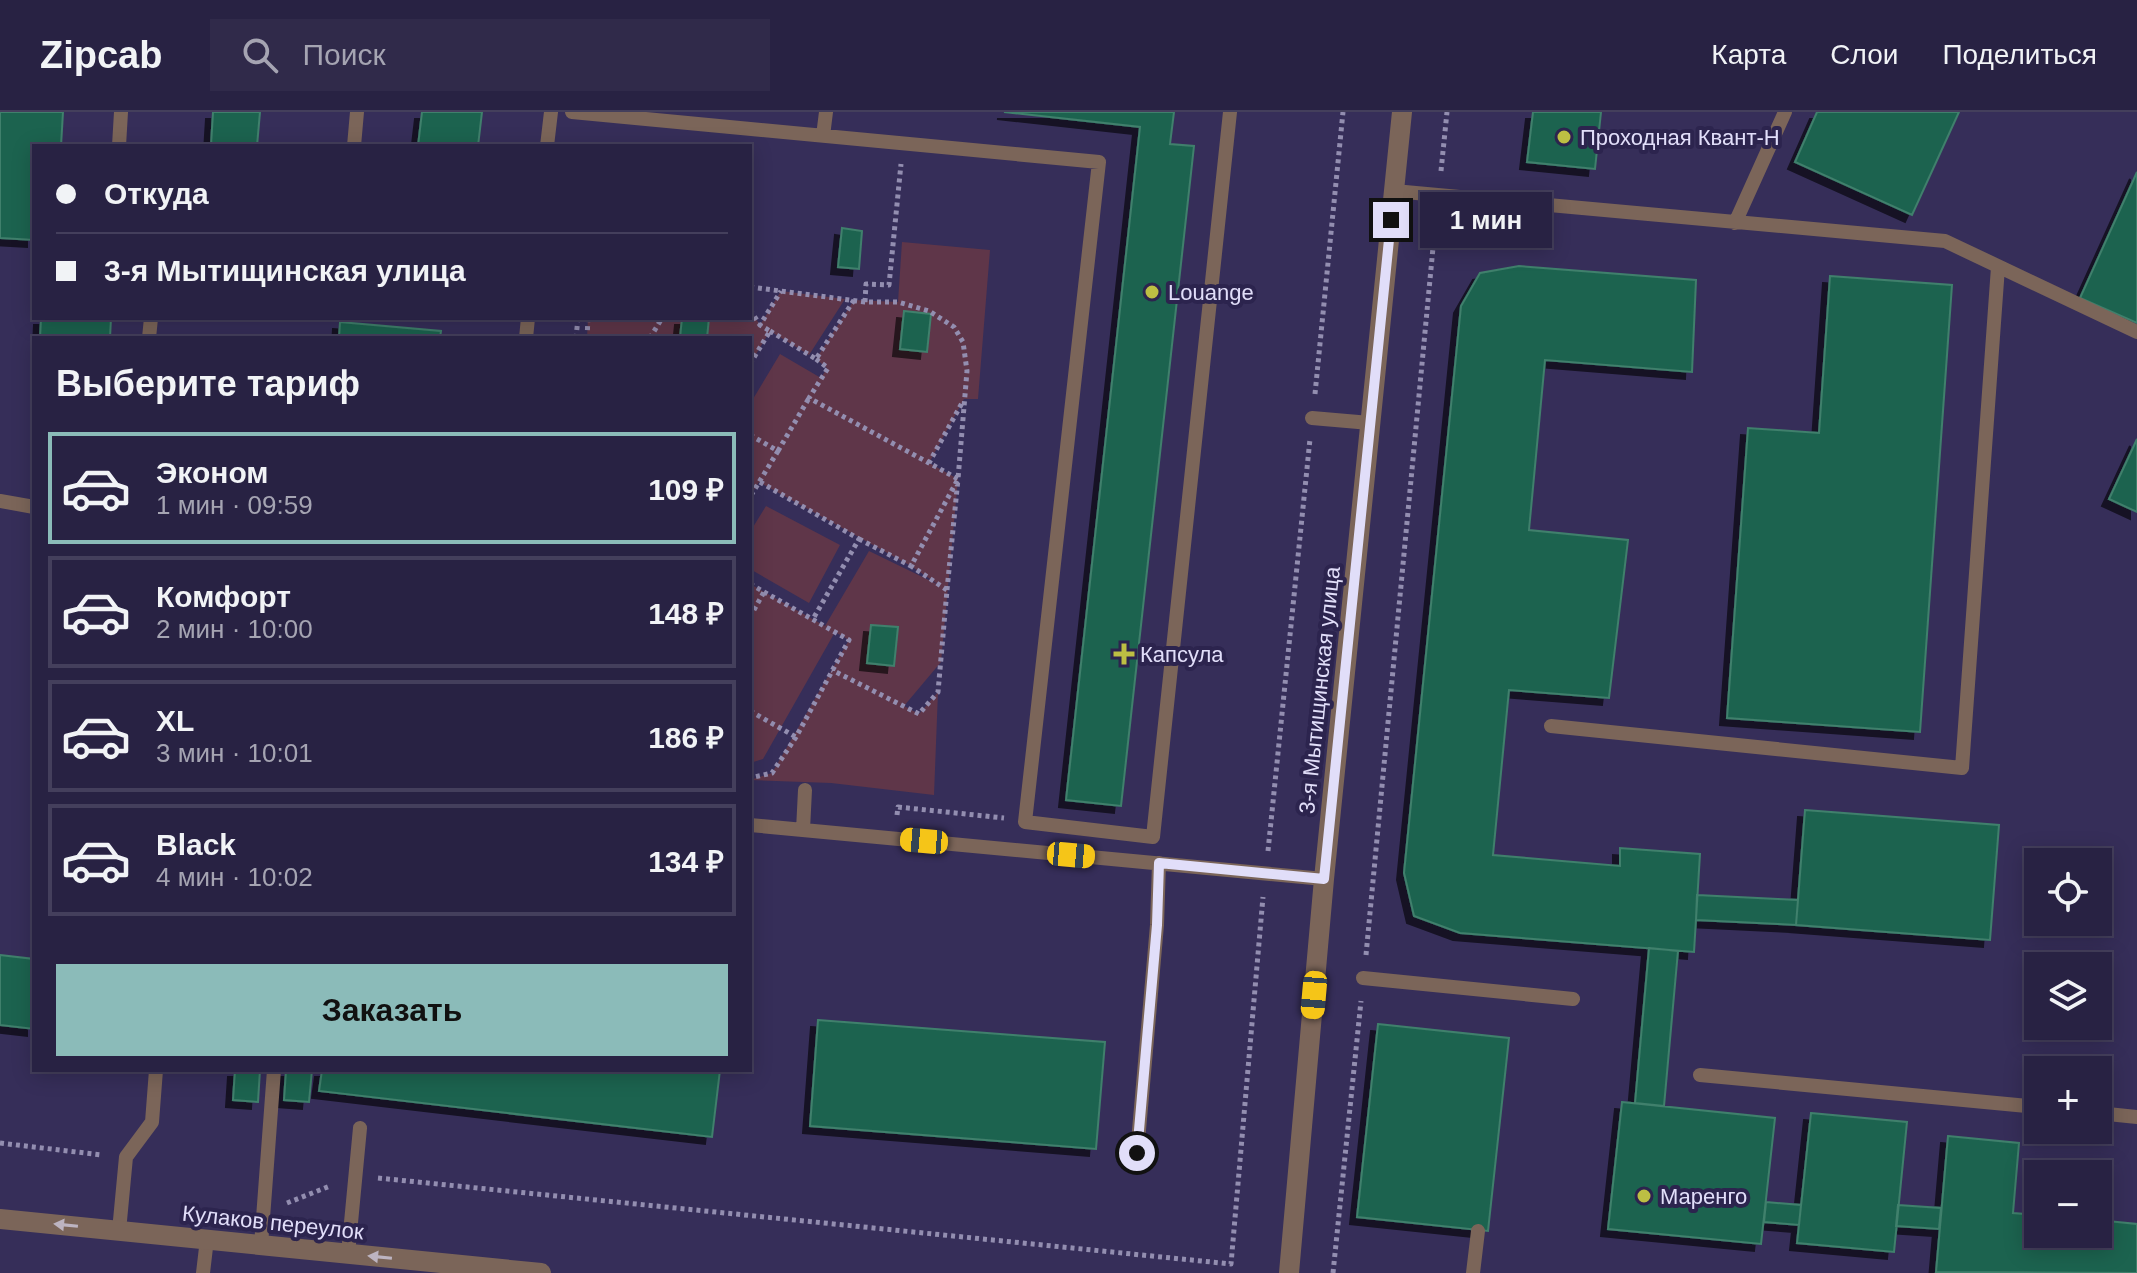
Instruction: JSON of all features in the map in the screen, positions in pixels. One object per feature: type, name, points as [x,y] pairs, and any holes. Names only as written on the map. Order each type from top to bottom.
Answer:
[{"type":"street","name":"3-я Мытищинская улица","points":[[1289,1273],[1324,879],[1402,112]]},
{"type":"street","name":"Кулаков переулок","points":[[0,1219],[541,1273]]},
{"type":"lane","points":[[119,144],[121,112]]},
{"type":"lane","points":[[354,144],[357,112]]},
{"type":"lane","points":[[547,144],[551,112]]},
{"type":"lane","points":[[572,112],[1099,162],[1025,821],[1153,837],[1230,112]]},
{"type":"lane","points":[[823,136],[826,112]]},
{"type":"lane","points":[[1735,223],[1785,112]]},
{"type":"lane","points":[[1394,191],[1945,241],[2137,332]]},
{"type":"lane","points":[[1551,726],[1962,768],[1998,267]]},
{"type":"lane","points":[[1312,418],[1370,423]]},
{"type":"lane","points":[[0,501],[32,507]]},
{"type":"lane","points":[[803,830],[805,790]]},
{"type":"lane","points":[[752,825],[1324,879]]},
{"type":"lane","points":[[1137,1153],[1157,925],[1159,863]]},
{"type":"lane","points":[[1363,978],[1573,999]]},
{"type":"lane","points":[[119,1231],[126,1157],[152,1122],[156,1072]]},
{"type":"lane","points":[[261,1245],[274,1072]]},
{"type":"lane","points":[[1700,1075],[2024,1106]]},
{"type":"lane","points":[[2112,1114],[2137,1117]]},
{"type":"lane","points":[[348,1254],[360,1128]]},
{"type":"lane","points":[[1473,1273],[1478,1231]]},
{"type":"lane","points":[[203,1273],[207,1239]]},
{"type":"path","points":[[263,1212],[355,1176],[1231,1264],[1265,874],[1343,112]]},
{"type":"path","points":[[1333,1273],[1447,112]]},
{"type":"path","points":[[865,302],[866,284],[889,285],[903,143]]},
{"type":"path","points":[[752,287],[865,302],[898,302],[929,311],[954,327],[963,342],[967,371],[938,692],[919,714],[832,670]]},
{"type":"path","points":[[760,325],[781,291]]},
{"type":"path","points":[[816,359],[854,300]]},
{"type":"path","points":[[752,313],[760,325],[828,368],[752,494]]},
{"type":"path","points":[[752,361],[770,331]]},
{"type":"path","points":[[809,398],[958,479]]},
{"type":"path","points":[[929,463],[964,398]]},
{"type":"path","points":[[752,436],[778,451]]},
{"type":"path","points":[[911,566],[958,479]]},
{"type":"path","points":[[760,482],[911,566],[947,590]]},
{"type":"path","points":[[813,619],[859,539]]},
{"type":"path","points":[[752,585],[849,640],[796,737],[772,773],[752,778]]},
{"type":"path","points":[[752,613],[764,592]]},
{"type":"path","points":[[752,712],[796,737]]},
{"type":"path","points":[[895,839],[898,807],[1025,821]]},
{"type":"path","points":[[0,1143],[126,1157]]},
{"type":"shaded area","points":[[902,242],[990,250],[978,399],[964,399],[929,463],[958,479],[941,662],[904,706],[919,714],[938,692],[934,795],[831,783],[752,780],[772,773],[849,640],[835,632],[763,759],[752,762],[752,585],[825,626],[869,551],[939,585],[911,566],[759,482],[752,493],[752,401],[780,354],[821,378],[827,368],[816,359],[854,300],[898,302]]},
{"type":"shaded area","points":[[781,291],[845,299],[809,355],[770,331],[752,361],[752,336],[587,336],[588,320],[752,320],[752,313],[760,325]]},
{"type":"shaded area","points":[[766,506],[840,545],[809,603],[752,570],[752,529]]},
{"type":"building","points":[[0,112],[63,112],[61,144],[32,144],[32,240],[0,238]]},
{"type":"building","points":[[213,112],[260,112],[257,144],[211,144]]},
{"type":"building","points":[[422,112],[482,112],[478,144],[418,144]]},
{"type":"building","points":[[1004,112],[1174,112],[1170,144],[1194,146],[1121,806],[1066,800],[1140,127]]},
{"type":"building","name":"Проходная Квант-Н","points":[[1533,112],[1601,112],[1595,169],[1527,162]]},
{"type":"building","points":[[1817,112],[1959,112],[1912,215],[1795,162]]},
{"type":"building","points":[[2137,172],[2137,323],[2080,298]]},
{"type":"building","points":[[842,228],[862,231],[859,269],[838,267]]},
{"type":"building","points":[[1519,266],[1696,280],[1692,372],[1545,360],[1529,530],[1628,540],[1609,698],[1509,690],[1493,855],[1620,866],[1620,848],[1700,854],[1694,952],[1460,933],[1414,916],[1404,873],[1461,306],[1480,273]]},
{"type":"building","points":[[1830,276],[1952,285],[1920,732],[1727,718],[1748,428],[1819,433]]},
{"type":"building","points":[[904,311],[931,314],[927,352],[900,349]]},
{"type":"building","points":[[41,320],[111,320],[110,336],[40,336]]},
{"type":"building","points":[[682,320],[709,320],[707,336],[680,336]]},
{"type":"building","points":[[340,322],[441,331],[440,336],[339,336]]},
{"type":"building","points":[[2137,439],[2137,512],[2109,499]]},
{"type":"building","points":[[871,625],[898,627],[894,666],[867,663]]},
{"type":"building","points":[[1805,810],[1999,825],[1990,940],[1796,925]]},
{"type":"building","points":[[1697,895],[1798,900],[1796,925],[1696,920]]},
{"type":"building","points":[[1649,948],[1678,951],[1664,1106],[1635,1103]]},
{"type":"building","points":[[0,955],[32,959],[32,1029],[0,1025]]},
{"type":"building","points":[[818,1020],[1105,1042],[1096,1149],[810,1126]]},
{"type":"building","points":[[1378,1024],[1509,1038],[1488,1231],[1357,1217]]},
{"type":"building","points":[[235,1072],[260,1072],[258,1102],[233,1100]]},
{"type":"building","points":[[286,1072],[312,1072],[309,1102],[284,1100]]},
{"type":"building","points":[[322,1072],[720,1072],[712,1137],[319,1091]]},
{"type":"building","points":[[1622,1102],[1775,1118],[1761,1244],[1608,1229]]},
{"type":"building","points":[[1811,1113],[1907,1122],[1894,1252],[1797,1243]]},
{"type":"building","points":[[1948,1136],[2019,1143],[2013,1213],[2024,1214],[2024,1248],[2112,1248],[2112,1221],[2137,1224],[2137,1273],[1936,1272]]},
{"type":"building","points":[[1766,1202],[1801,1205],[1799,1225],[1764,1222]]},
{"type":"building","points":[[1898,1205],[1941,1208],[1939,1229],[1896,1226]]},
{"type":"place","name":"Проходная Квант-Н","points":[[1564,137]]},
{"type":"place","name":"Louange","points":[[1152,292]]},
{"type":"place","name":"Капсула","points":[[1124,654]]},
{"type":"place","name":"Маренго","points":[[1644,1196]]},
{"type":"route","points":[[1137,1153],[1157,925],[1159,863],[1324,879],[1391,220]]}]
